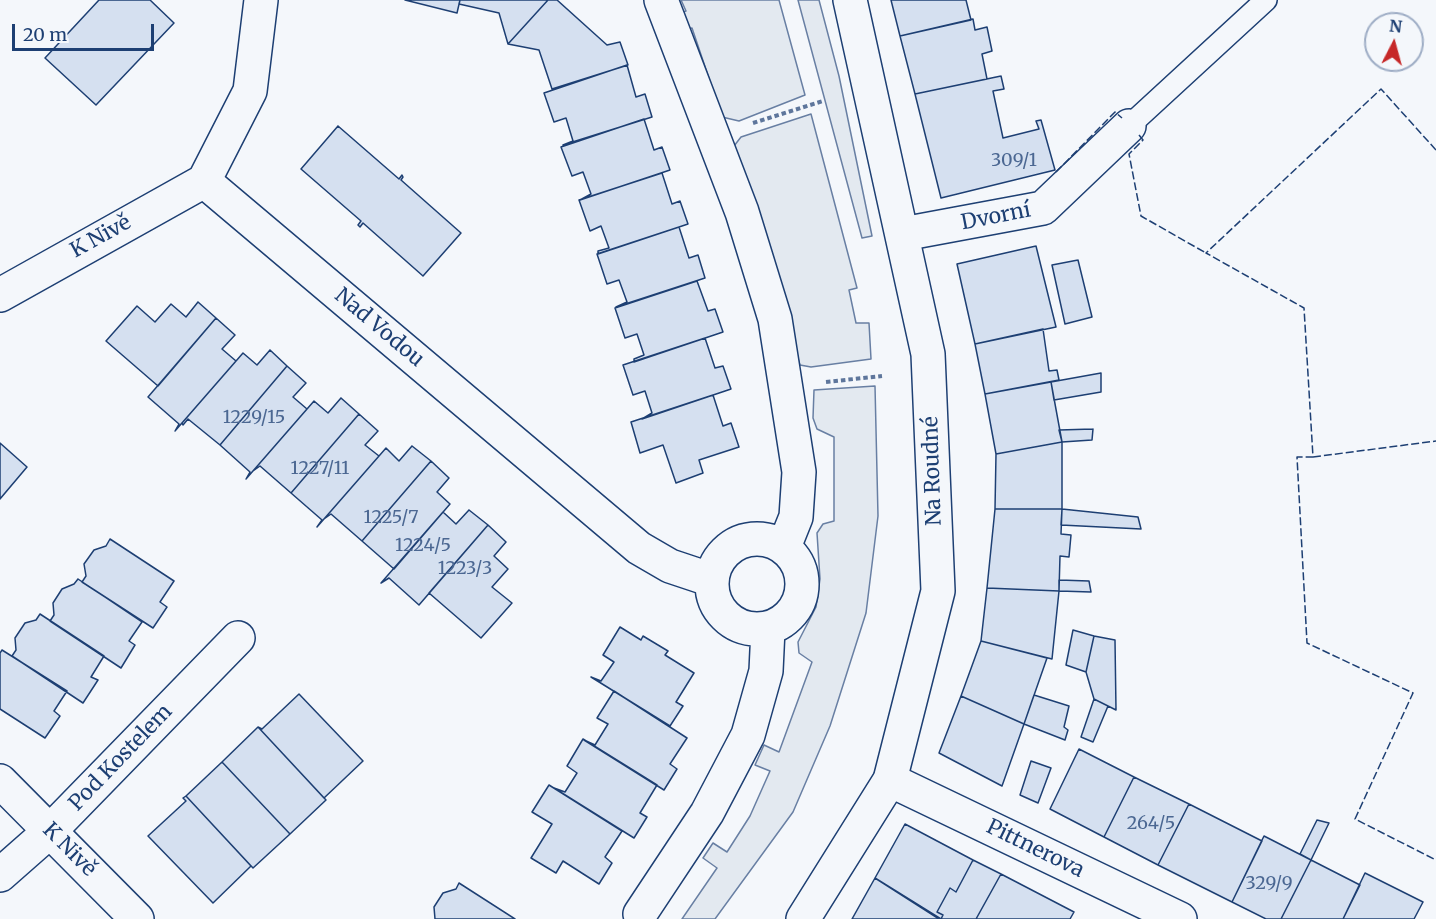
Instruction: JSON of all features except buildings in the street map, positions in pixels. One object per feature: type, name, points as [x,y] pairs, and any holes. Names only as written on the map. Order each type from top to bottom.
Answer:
[{"type":"street","points":[[204,181],[250,91],[261,0]]},
{"type":"street","points":[[662,0],[742,212],[774,319],[799,472],[796,517],[784,547]]},
{"type":"street","name":"Na Roudné","points":[[803,919],[890,780],[938,591],[928,354],[850,0]]},
{"type":"street","name":"Dvorní","points":[[903,234],[1043,208],[1130,126]]},
{"type":"street","name":"K Nivě","points":[[0,295],[204,181]]},
{"type":"street","name":"Nad Vodou","points":[[204,181],[639,548],[670,566],[712,580]]},
{"type":"street","points":[[758,539],[784,547],[801,570],[803,585],[800,600],[792,613],[782,622],[768,629],[754,630],[728,618],[718,608],[713,594],[712,580],[718,561],[732,546],[758,539]]},
{"type":"street","points":[[640,914],[707,813],[748,735],[766,670],[768,629]]},
{"type":"street","name":"Pod Kostelem","points":[[0,875],[50,831],[238,638]]},
{"type":"street","name":"Pittnerova","points":[[890,780],[1180,919]]},
{"type":"street","name":"K Nivě","points":[[0,782],[137,919]]},
{"type":"lane","points":[[1130,126],[1266,0]]},
{"type":"path","points":[[713,136],[823,101]]},
{"type":"path","points":[[784,387],[882,376]]},
{"type":"shaded area","points":[[681,0],[779,0],[805,95],[739,121],[722,117],[692,28],[679,31],[674,15],[686,11]]},
{"type":"shaded area","points":[[798,0],[819,0],[839,76],[872,236],[862,238]]},
{"type":"shaded area","points":[[811,114],[857,288],[849,290],[856,323],[869,323],[871,359],[811,367],[800,365],[734,146],[741,137]]},
{"type":"shaded area","points":[[875,386],[878,516],[866,613],[830,726],[793,812],[715,919],[682,919],[717,868],[703,858],[713,843],[727,852],[750,816],[770,771],[755,765],[764,745],[779,752],[812,662],[799,653],[798,642],[816,607],[820,579],[817,533],[823,524],[834,521],[834,437],[817,429],[813,418],[814,390]]},
{"type":"fence","points":[[1436,150],[1381,89],[1206,253],[1304,308],[1313,457],[1297,457],[1307,643],[1413,693],[1355,819],[1436,860]]},
{"type":"fence","points":[[1056,172],[1115,112],[1122,118]]},
{"type":"fence","points":[[1139,135],[1143,140],[1129,154],[1141,216],[1206,253]]},
{"type":"fence","points":[[1313,457],[1436,441]]}]
